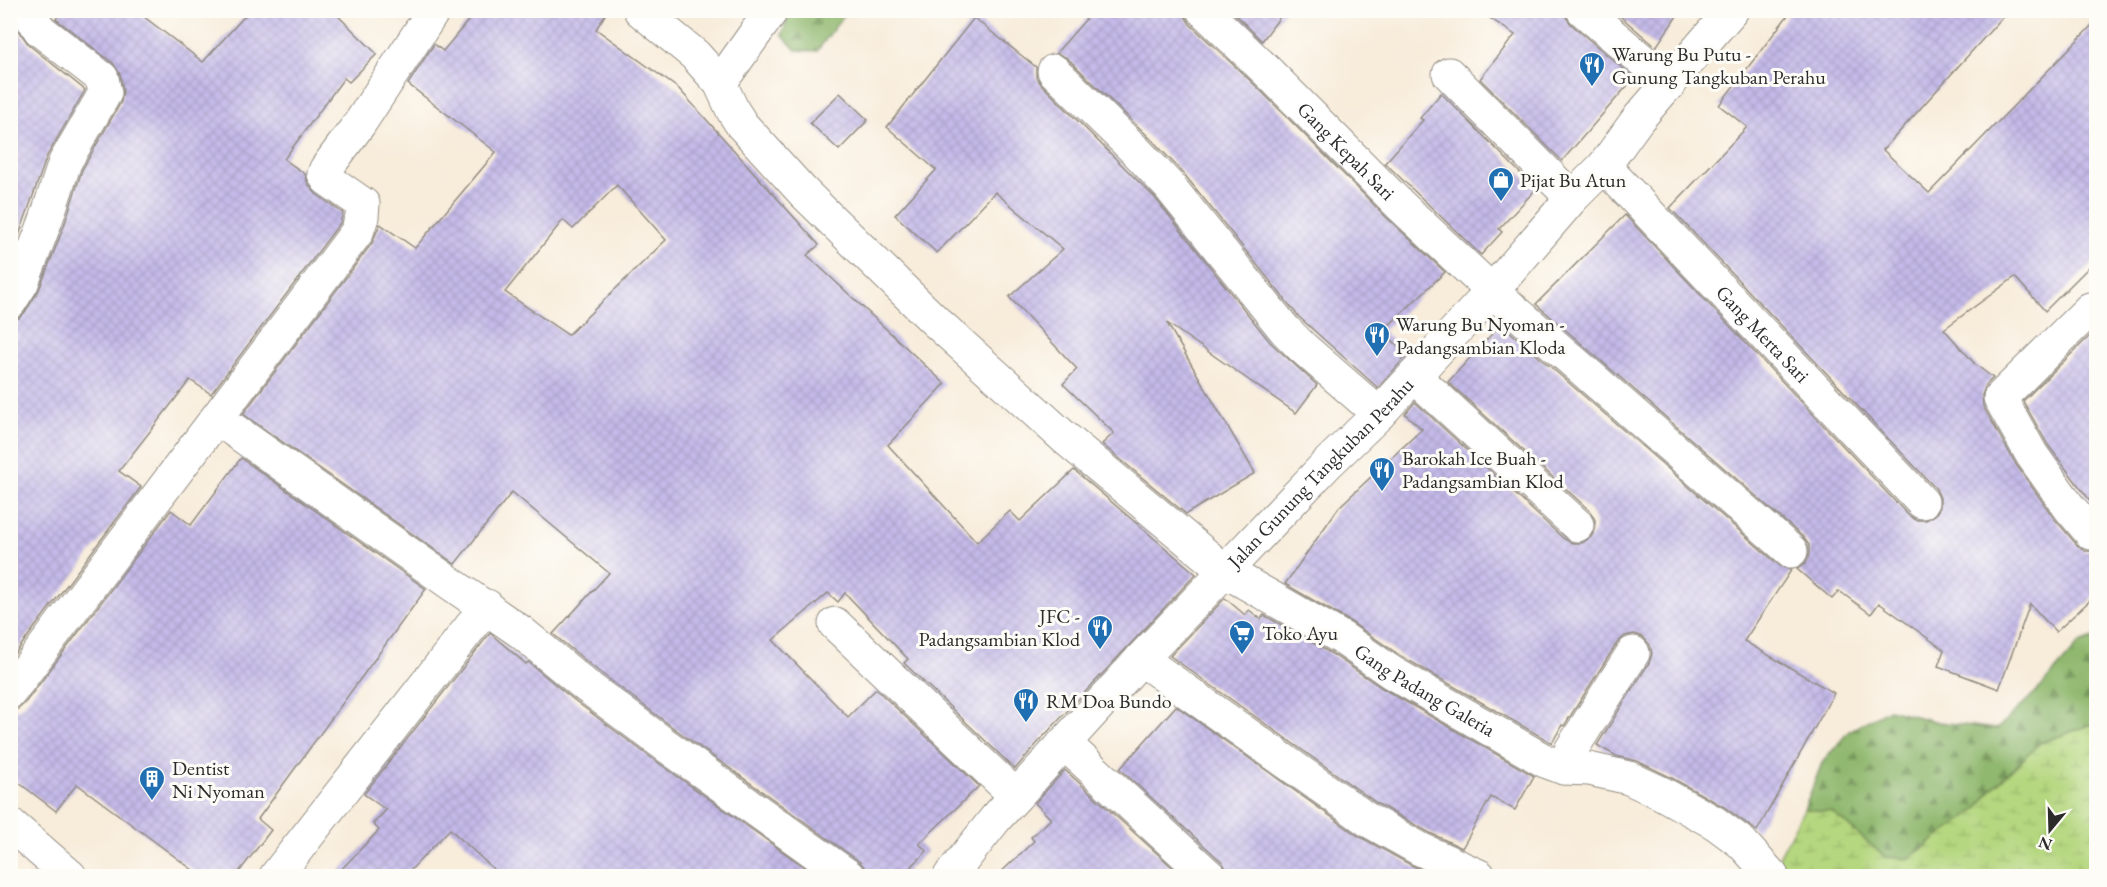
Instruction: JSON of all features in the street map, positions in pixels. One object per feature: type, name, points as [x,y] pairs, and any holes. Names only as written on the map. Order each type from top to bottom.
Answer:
[{"type":"street","points":[[10,302],[22,283],[65,162],[105,93],[102,78],[40,30],[27,10]]},
{"type":"street","points":[[10,692],[357,232],[363,204],[327,179],[324,174],[434,10]]},
{"type":"street","name":"Gang Padang Galeria","points":[[640,10],[695,55],[720,82],[733,111],[750,134],[803,192],[934,320],[1065,438],[1225,571],[1342,638],[1391,672],[1545,761],[1564,768],[1589,769],[1629,778],[1715,823],[1742,843],[1772,876]]},
{"type":"street","points":[[720,82],[772,10]]},
{"type":"street","name":"Gang Kepah Sari","points":[[1203,10],[1492,291]]},
{"type":"street","points":[[1583,10],[1670,84]]},
{"type":"street","name":"Jalan Gunung Tangkuban Perahu","points":[[950,876],[996,818],[1141,658],[1327,464],[1379,414],[1492,291],[1572,198],[1604,166],[1638,119],[1731,10]]},
{"type":"street","points":[[1054,71],[1169,186],[1285,330],[1379,414]]},
{"type":"street","points":[[1449,74],[1572,198]]},
{"type":"street","name":"Gang Merta Sari","points":[[1604,166],[1922,502]]},
{"type":"street","points":[[1492,291],[1791,551]]},
{"type":"street","points":[[2091,309],[2000,398],[2038,464],[2068,507],[2091,533]]},
{"type":"street","points":[[1414,376],[1577,525]]},
{"type":"street","points":[[218,418],[440,576],[487,606],[655,738],[849,876]]},
{"type":"street","points":[[276,876],[487,606]]},
{"type":"street","points":[[835,624],[1016,796]]},
{"type":"street","points":[[1564,768],[1571,750],[1634,653]]},
{"type":"street","points":[[1141,658],[1368,820],[1420,849],[1479,876]]},
{"type":"street","points":[[1064,743],[1209,876]]},
{"type":"street","points":[[10,824],[70,876]]},
{"type":"green space","points":[[790,10],[847,11],[817,51],[796,50],[782,35]]},
{"type":"green space","points":[[2096,637],[2096,723],[2040,743],[1990,791],[1977,809],[1908,859],[1885,857],[1832,812],[1804,809],[1822,763],[1849,731],[1889,709],[1938,722],[1997,729],[2042,686],[2080,643]]},
{"type":"green space","points":[[2096,723],[2096,876],[1786,876],[1778,859],[1804,809],[1832,812],[1885,857],[1908,859],[1977,809],[1990,791],[2040,743]]},
{"type":"building","points":[[62,10],[135,10],[203,62],[250,10],[332,10],[377,54],[349,82],[344,78],[284,159],[305,174],[308,184],[316,194],[343,213],[340,223],[211,394],[190,380],[119,471],[141,487],[10,660],[10,321],[19,318],[25,312],[39,290],[64,226],[82,170],[121,102],[123,90],[120,74],[113,63],[56,19]]},
{"type":"building","points":[[477,10],[608,10],[596,29],[679,89],[819,245],[807,255],[945,384],[888,445],[977,542],[1010,511],[1020,521],[1074,470],[1196,574],[1015,769],[904,663],[908,659],[845,593],[838,602],[828,593],[773,640],[848,717],[876,689],[979,786],[919,844],[927,851],[902,876],[867,876],[865,868],[859,861],[675,729],[553,634],[609,573],[512,492],[455,564],[243,414],[372,243],[380,224],[415,248],[496,152],[408,84],[434,44],[443,51]],"holes":[[[617,185],[666,240],[568,335],[505,292],[563,220],[573,229]]]},
{"type":"building","points":[[1094,10],[1185,10],[1185,16],[1190,24],[1445,272],[1383,331],[1407,355],[1378,388],[1299,317],[1184,174],[1153,141],[1067,58],[1056,53]]},
{"type":"building","points":[[1231,10],[1285,10],[1262,41]]},
{"type":"building","points":[[1478,10],[1565,10],[1566,17],[1571,24],[1634,78],[1562,161],[1480,79],[1515,35]]},
{"type":"building","points":[[1613,10],[1681,10],[1656,47]]},
{"type":"building","points":[[1792,10],[2009,10],[1883,150],[1929,193],[2097,20],[2097,259],[2045,311],[2015,277],[1944,329],[1975,364],[1993,378],[1986,385],[1982,395],[1983,406],[2017,466],[2054,518],[2077,545],[2085,551],[2097,551],[2097,594],[2056,632],[2030,604],[1999,689],[1938,666],[1944,650],[1879,603],[1871,614],[1839,591],[1832,599],[1797,569],[1805,564],[1809,555],[1809,545],[1803,537],[1536,304],[1625,215],[1908,515],[1916,520],[1926,520],[1935,515],[1940,507],[1940,498],[1936,489],[1670,208],[1747,127],[1719,105]]},
{"type":"building","points":[[974,18],[1036,67],[1036,77],[1041,84],[1155,198],[1270,342],[1317,385],[1296,413],[1167,323],[1255,473],[1186,514],[1102,444],[1114,433],[1063,384],[1077,369],[1009,297],[1063,249],[995,192],[937,253],[895,215],[936,170],[887,127]]},
{"type":"building","points":[[10,26],[19,31],[29,45],[85,90],[47,156],[10,261]]},
{"type":"building","points":[[840,93],[868,120],[839,150],[810,123]]},
{"type":"building","points":[[1441,93],[1536,189],[1499,229],[1502,232],[1481,255],[1385,163],[1423,120],[1420,118]]},
{"type":"building","points":[[1501,324],[1779,565],[1792,569],[1744,641],[1834,693],[1757,831],[1724,807],[1670,777],[1637,761],[1616,756],[1597,745],[1649,663],[1652,654],[1650,645],[1643,637],[1634,634],[1625,636],[1617,643],[1552,743],[1401,656],[1351,622],[1285,584],[1339,507],[1422,429],[1405,414],[1415,402],[1564,539],[1572,543],[1582,543],[1591,537],[1595,530],[1595,520],[1590,511],[1448,382]]},
{"type":"building","points":[[2097,329],[2097,510],[2048,445],[2023,401]]},
{"type":"building","points":[[241,458],[426,589],[258,819],[271,830],[236,876],[201,876],[77,784],[56,811],[10,776],[10,710],[18,709],[25,703],[171,510],[191,525]]},
{"type":"building","points":[[1225,598],[1245,615],[1249,610],[1261,619],[1264,615],[1332,654],[1382,688],[1534,776],[1515,810],[1491,797],[1462,848],[1378,804],[1170,656]]},
{"type":"building","points":[[490,633],[526,664],[528,662],[574,700],[653,759],[817,876],[501,876],[450,829],[405,876],[335,876],[379,830],[373,824],[386,810],[364,794]]},
{"type":"building","points":[[1176,706],[1357,835],[1435,876],[1227,876],[1227,870],[1222,862],[1120,769]]},
{"type":"building","points":[[1065,770],[1182,876],[997,876],[1034,841],[1031,837],[1051,819],[1035,803]]},
{"type":"place","name":"Warung Bu Putu - Gunung Tangkuban Perahu","points":[[1592,88]]},
{"type":"place","name":"Pijat Bu Atun","points":[[1501,203]]},
{"type":"place","name":"Warung Bu Nyoman - Padangsambian Kloda","points":[[1377,358]]},
{"type":"place","name":"Barokah Ice Buah - Padangsambian Klod","points":[[1382,493]]},
{"type":"place","name":"JFC - Padangsambian Klod","points":[[1100,651]]},
{"type":"place","name":"Toko Ayu","points":[[1242,656]]},
{"type":"place","name":"RM Doa Bundo","points":[[1026,724]]},
{"type":"place","name":"Dentist Ni Nyoman","points":[[152,802]]}]
